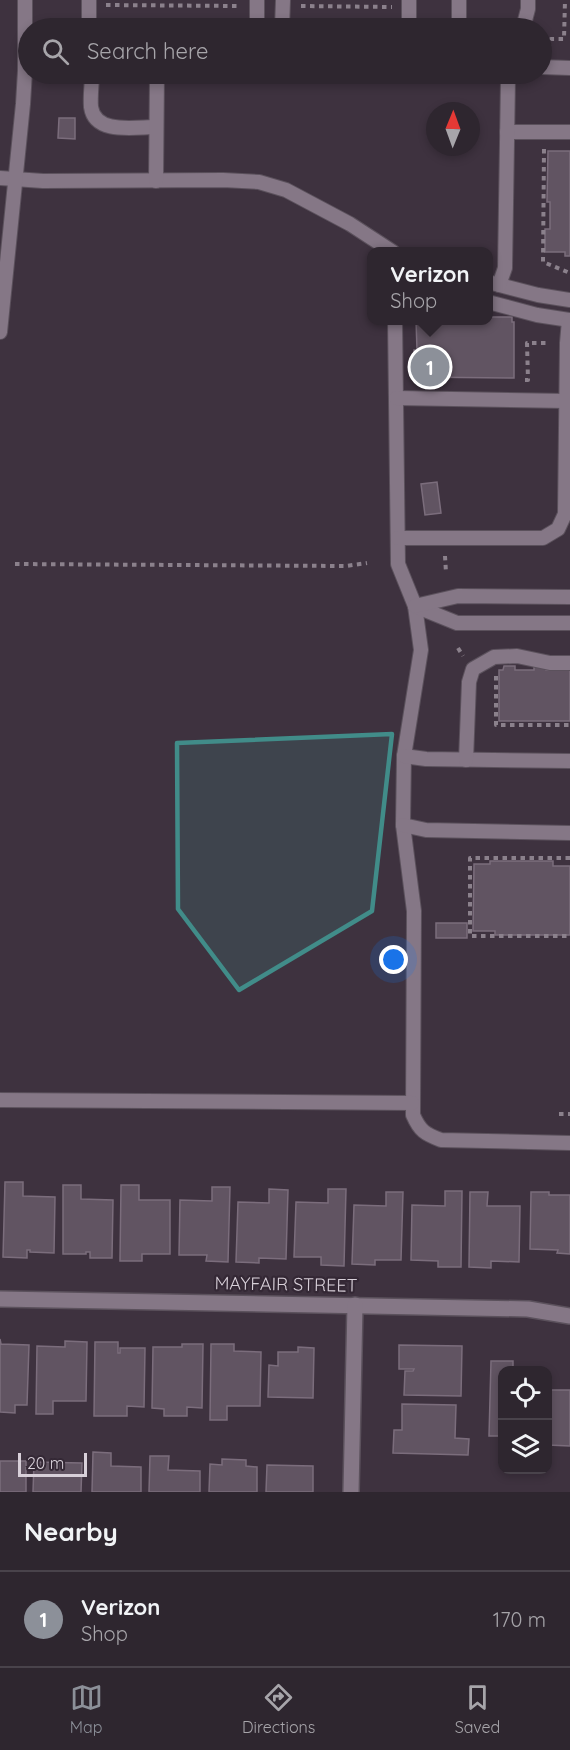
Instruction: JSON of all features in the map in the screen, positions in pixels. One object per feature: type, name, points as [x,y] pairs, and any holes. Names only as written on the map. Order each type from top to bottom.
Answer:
[{"type":"street","name":"MAYFAIR STREET","points":[[0,1299],[528,1309],[570,1316]]},
{"type":"street","points":[[351,1492],[355,1305]]},
{"type":"lane","points":[[25,0],[25,18]]},
{"type":"lane","points":[[459,0],[459,18]]},
{"type":"lane","points":[[526,18],[528,0]]},
{"type":"lane","points":[[91,18],[93,2]]},
{"type":"lane","points":[[252,3],[255,18]]},
{"type":"lane","points":[[284,18],[287,3]]},
{"type":"lane","points":[[404,3],[407,18]]},
{"type":"lane","points":[[552,67],[570,68]]},
{"type":"lane","points":[[0,332],[24,84]]},
{"type":"lane","points":[[92,84],[91,108],[95,119],[106,127],[156,127]]},
{"type":"lane","points":[[156,181],[157,84]]},
{"type":"lane","points":[[508,84],[505,268],[494,284],[570,300]]},
{"type":"lane","points":[[507,132],[570,132]]},
{"type":"lane","points":[[0,178],[259,182],[286,190],[350,224],[385,247]]},
{"type":"lane","points":[[398,538],[543,538],[558,529],[565,514],[569,320],[537,315],[493,303]]},
{"type":"lane","points":[[395,325],[398,564],[415,606],[421,650],[404,756],[403,825],[414,911],[413,1115],[418,1126],[426,1135],[441,1140],[570,1143]]},
{"type":"lane","points":[[396,398],[566,400]]},
{"type":"lane","points":[[415,606],[458,596],[570,597]]},
{"type":"lane","points":[[415,606],[457,623],[570,623]]},
{"type":"lane","points":[[466,760],[469,682],[473,669],[494,657],[517,656],[550,663],[570,663]]},
{"type":"lane","points":[[404,756],[426,759],[570,761]]},
{"type":"lane","points":[[403,825],[426,830],[570,832]]},
{"type":"lane","points":[[0,1101],[412,1103]]},
{"type":"path","points":[[552,39],[564,39],[565,0]]},
{"type":"path","points":[[93,2],[252,3]]},
{"type":"path","points":[[287,3],[404,3]]},
{"type":"path","points":[[537,149],[545,149],[543,262],[570,273]]},
{"type":"path","points":[[516,380],[528,380],[527,343],[547,343]]},
{"type":"path","points":[[445,552],[446,573]]},
{"type":"path","points":[[15,564],[346,566],[367,563]]},
{"type":"path","points":[[496,671],[496,725],[570,725]]},
{"type":"path","points":[[570,858],[470,858],[470,914],[470,936],[570,936]]},
{"type":"path","points":[[559,1114],[570,1114]]},
{"type":"highlighted area","points":[[392,734],[372,911],[239,990],[178,909],[177,743]]},
{"type":"building","points":[[59,118],[75,118],[75,139],[58,138]]},
{"type":"building","points":[[548,151],[570,151],[570,256],[565,256],[565,252],[545,252],[545,229],[550,229],[550,202],[547,202]]},
{"type":"building","points":[[493,317],[512,317],[512,322],[514,322],[514,378],[414,377],[414,350],[417,350],[416,325],[493,325]]},
{"type":"building","points":[[437,482],[441,513],[425,515],[421,484]]},
{"type":"building","points":[[534,665],[546,666],[546,670],[570,670],[570,721],[499,721],[499,670],[503,670],[504,666],[515,666],[515,670],[534,670]]},
{"type":"building","points":[[490,861],[553,861],[553,866],[570,866],[570,935],[495,935],[495,931],[473,931],[474,864],[490,864]]},
{"type":"building","points":[[436,923],[467,923],[467,938],[436,938]]},
{"type":"building","points":[[5,1182],[23,1182],[23,1196],[55,1197],[54,1253],[27,1250],[27,1258],[3,1257]]},
{"type":"building","points":[[63,1185],[81,1185],[81,1199],[113,1200],[112,1258],[90,1258],[90,1252],[63,1254]]},
{"type":"building","points":[[121,1185],[139,1185],[139,1200],[170,1200],[170,1254],[142,1254],[142,1261],[120,1261]]},
{"type":"building","points":[[212,1187],[230,1187],[228,1262],[206,1261],[207,1255],[179,1255],[180,1200],[212,1201]]},
{"type":"building","points":[[269,1189],[288,1190],[286,1259],[259,1258],[259,1263],[236,1262],[238,1202],[269,1203]]},
{"type":"building","points":[[328,1189],[346,1189],[344,1266],[321,1265],[321,1257],[294,1257],[296,1202],[328,1203]]},
{"type":"building","points":[[445,1191],[462,1191],[461,1267],[438,1267],[438,1261],[411,1260],[412,1205],[445,1206]]},
{"type":"building","points":[[386,1192],[403,1192],[401,1260],[375,1260],[375,1265],[352,1264],[354,1205],[386,1206]]},
{"type":"building","points":[[470,1192],[488,1192],[487,1206],[520,1206],[519,1262],[491,1261],[491,1268],[469,1267]]},
{"type":"building","points":[[531,1192],[570,1195],[570,1254],[557,1253],[558,1250],[530,1249]]},
{"type":"building","points":[[0,1339],[1,1344],[29,1345],[27,1405],[15,1405],[15,1413],[0,1412]]},
{"type":"building","points":[[65,1341],[87,1342],[86,1401],[53,1401],[53,1414],[36,1414],[37,1346],[65,1347]]},
{"type":"building","points":[[95,1342],[118,1342],[118,1353],[120,1353],[120,1348],[145,1348],[144,1407],[127,1406],[127,1416],[94,1416]]},
{"type":"building","points":[[182,1344],[203,1344],[202,1408],[187,1407],[187,1416],[164,1416],[164,1409],[152,1408],[153,1347],[182,1347]]},
{"type":"building","points":[[211,1344],[234,1344],[234,1351],[261,1352],[260,1406],[227,1406],[227,1420],[210,1420]]},
{"type":"building","points":[[399,1345],[462,1346],[461,1396],[404,1395],[405,1371],[414,1369],[399,1369]]},
{"type":"building","points":[[298,1347],[314,1348],[313,1398],[268,1397],[269,1365],[278,1366],[278,1352],[298,1352]]},
{"type":"building","points":[[491,1361],[513,1361],[513,1366],[498,1366],[498,1436],[489,1436]]},
{"type":"building","points":[[552,1390],[570,1390],[570,1446],[552,1445]]},
{"type":"building","points":[[402,1404],[456,1405],[455,1438],[469,1439],[468,1455],[393,1453],[394,1430],[402,1430]]},
{"type":"building","points":[[93,1452],[111,1453],[111,1466],[141,1467],[141,1492],[92,1492]]},
{"type":"building","points":[[150,1456],[169,1456],[168,1470],[200,1471],[200,1492],[149,1492]]},
{"type":"building","points":[[222,1459],[246,1460],[246,1466],[257,1467],[257,1492],[209,1492],[210,1464],[222,1465]]},
{"type":"building","points":[[0,1461],[26,1461],[26,1492],[0,1492]]},
{"type":"building","points":[[34,1462],[82,1463],[81,1492],[33,1492]]},
{"type":"building","points":[[267,1465],[313,1466],[313,1492],[266,1492]]},
{"type":"place","name":"Verizon","points":[[430,367]]}]
